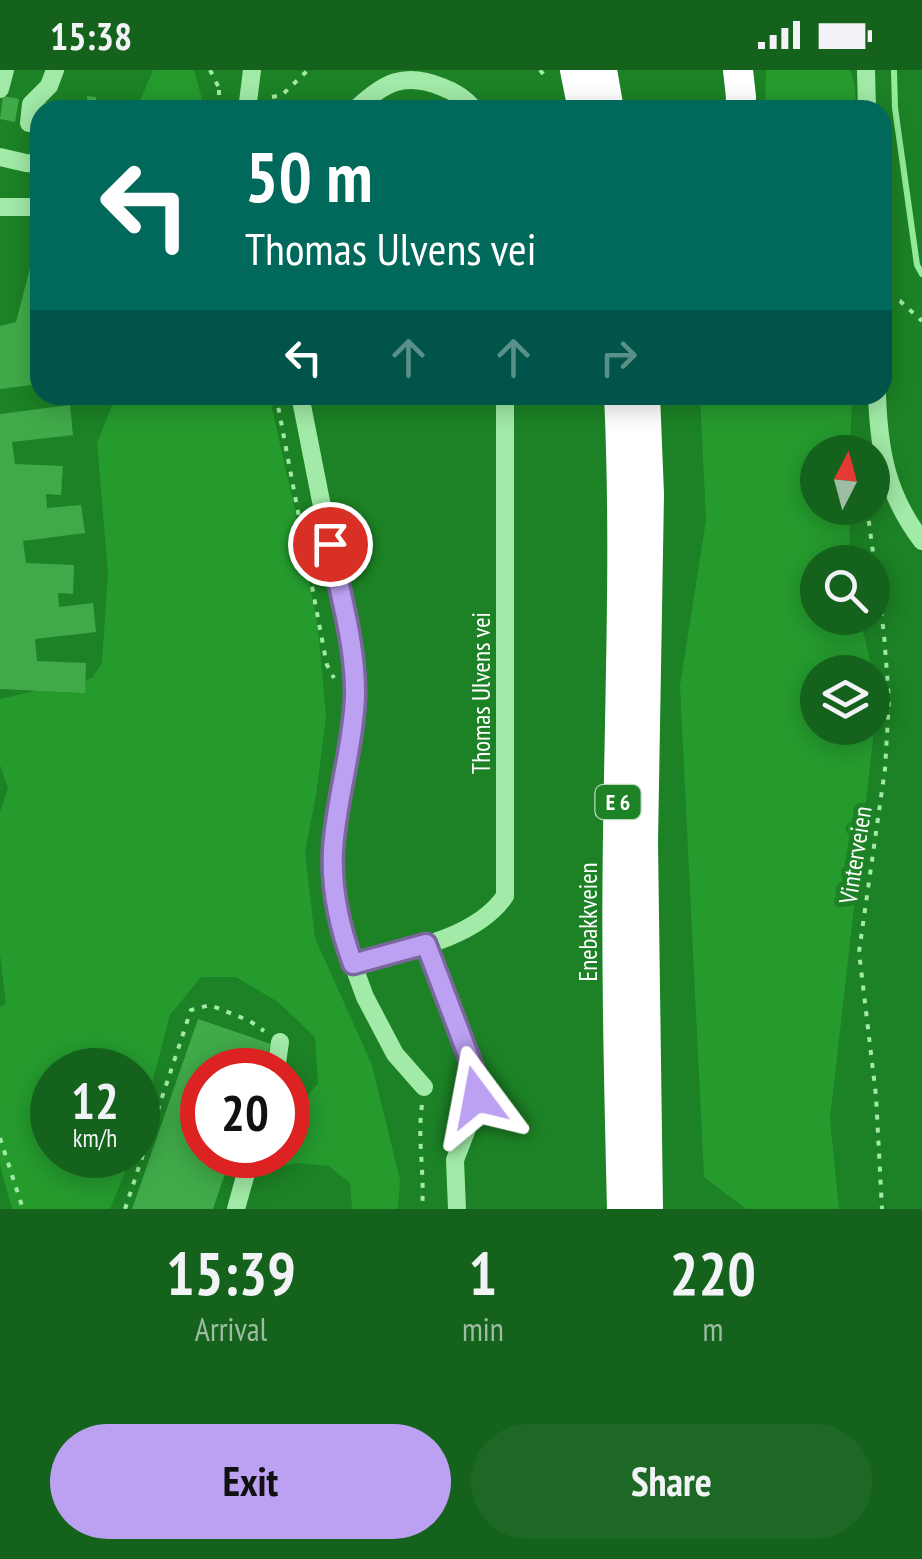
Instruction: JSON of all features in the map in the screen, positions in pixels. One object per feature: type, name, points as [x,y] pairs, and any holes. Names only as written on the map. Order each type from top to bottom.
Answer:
[{"type":"highway","points":[[575,70],[581,100]]},
{"type":"highway","points":[[602,70],[607,100]]},
{"type":"highway","points":[[738,70],[741,100]]},
{"type":"highway","name":"Enebakkveien","points":[[619,405],[624,531],[618,841],[622,1209]]},
{"type":"highway","name":"E 6","points":[[646,405],[650,494],[643,842],[648,1209]]},
{"type":"street","points":[[0,89],[5,70]]},
{"type":"street","points":[[35,100],[49,86],[55,70]]},
{"type":"street","points":[[248,100],[252,70]]},
{"type":"street","points":[[866,70],[867,100]]},
{"type":"street","points":[[365,100],[392,82],[415,78],[459,94],[465,100]]},
{"type":"street","points":[[29,123],[30,114]]},
{"type":"street","points":[[0,157],[30,162]]},
{"type":"street","points":[[0,207],[30,208]]},
{"type":"street","points":[[302,405],[350,644],[354,690],[350,744],[332,854],[336,898],[365,997],[394,1054],[424,1087]]},
{"type":"street","name":"Thomas Ulvens vei","points":[[353,964],[463,931],[491,914],[505,896],[505,405]]},
{"type":"street","points":[[878,405],[886,473],[905,516],[922,541]]},
{"type":"street","points":[[426,944],[476,1076],[474,1113],[455,1160],[458,1209]]},
{"type":"street","points":[[279,1048],[280,1042]]},
{"type":"street","points":[[236,1209],[245,1178]]},
{"type":"path","points":[[210,70],[220,90],[220,100]]},
{"type":"path","points":[[273,100],[308,70]]},
{"type":"path","points":[[892,300],[900,301],[922,320]]},
{"type":"path","points":[[278,405],[328,665],[337,682],[354,690]]},
{"type":"path","name":"Vinterveien","points":[[869,525],[889,700],[885,768],[859,952],[877,1110],[882,1209]]},
{"type":"path","points":[[125,1209],[191,1010],[210,1005],[250,1022],[280,1042]]},
{"type":"path","points":[[422,1209],[424,1174],[419,1126],[424,1087]]},
{"type":"path","points":[[0,1138],[23,1209]]},
{"type":"green space","points":[[153,70],[194,70],[202,100],[140,100]]},
{"type":"green space","points":[[766,70],[850,70],[855,86],[856,100],[765,100]]},
{"type":"green space","points":[[112,405],[271,405],[318,628],[326,716],[305,853],[315,938],[372,1065],[400,1180],[398,1209],[352,1209],[350,1183],[329,1166],[310,1164],[310,1093],[318,1083],[315,1037],[278,1002],[236,977],[201,977],[170,1015],[160,1053],[160,1048],[30,1048],[30,1178],[123,1178],[110,1209],[12,1209],[0,1165],[0,1007],[6,1003],[0,954],[0,812],[8,788],[0,765],[0,699],[92,678],[102,663],[108,572],[97,443]]},
{"type":"green space","points":[[700,405],[852,405],[851,435],[800,435],[800,525],[850,525],[849,545],[800,545],[800,635],[864,635],[869,655],[800,655],[800,745],[872,745],[830,1119],[839,1209],[746,1209],[704,1177],[680,686],[706,520]]},
{"type":"building","points":[[3,96],[19,99],[15,122],[0,119]]},
{"type":"building","points":[[30,268],[30,385],[0,389],[0,326],[16,322]]},
{"type":"building","points":[[70,405],[73,435],[12,442],[15,464],[63,466],[61,495],[46,494],[47,508],[81,505],[85,533],[23,541],[26,563],[74,565],[73,594],[58,593],[59,607],[93,603],[96,632],[35,639],[37,661],[86,663],[85,693],[0,689],[0,414]]},
{"type":"building","points":[[198,1019],[271,1044],[270,1048],[188,1048]]},
{"type":"building","points":[[180,1071],[180,1178],[224,1178],[213,1209],[132,1209],[143,1178],[160,1178],[160,1128]]},
{"type":"waterway","points":[[894,71],[895,108],[917,265],[922,274]]},
{"type":"route","points":[[330,544],[354,668],[353,721],[332,854],[347,948],[353,964],[426,944],[470,1056],[477,1097]]}]
